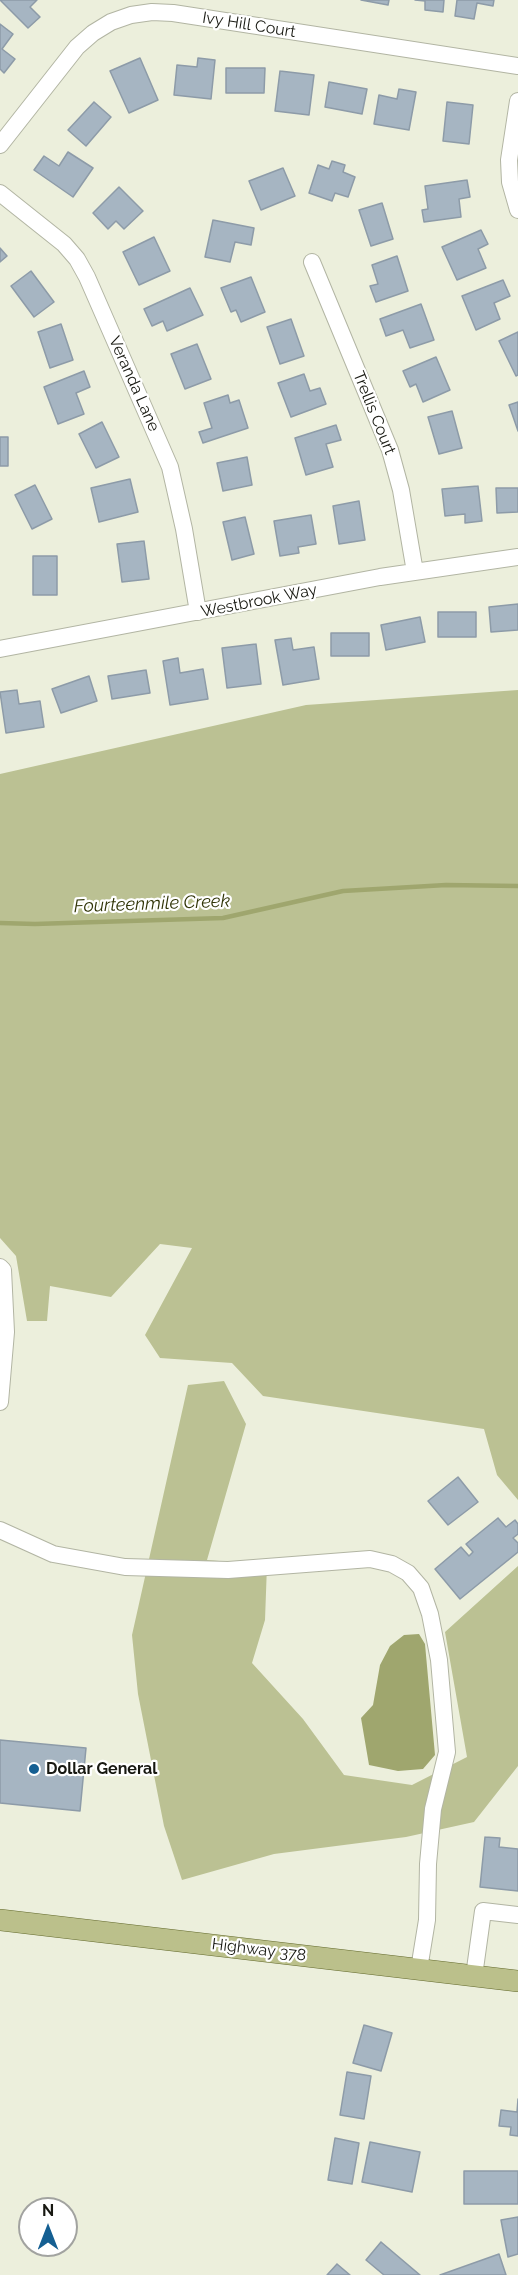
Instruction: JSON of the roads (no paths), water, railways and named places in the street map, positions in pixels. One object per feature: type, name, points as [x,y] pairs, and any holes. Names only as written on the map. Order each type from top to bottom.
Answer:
[{"type":"main road","name":"Highway 378","points":[[0,1920],[518,1981]]},
{"type":"street","name":"Ivy Hill Court","points":[[0,145],[77,47],[93,33],[111,22],[131,15],[152,12],[173,13],[518,66]]},
{"type":"street","points":[[518,101],[509,160],[510,182],[518,210]]},
{"type":"street","name":"Veranda Lane","points":[[0,193],[64,244],[77,260],[87,278],[170,467],[184,529],[198,612]]},
{"type":"street","name":"Trellis Court","points":[[312,262],[390,450],[401,490],[415,572]]},
{"type":"street","name":"Westbrook Way","points":[[0,649],[415,572],[518,557]]},
{"type":"street","points":[[0,1267],[3,1270],[6,1332],[0,1402]]},
{"type":"street","points":[[0,1530],[53,1554],[125,1567],[228,1570],[370,1559],[392,1564],[408,1573],[421,1588],[430,1614],[439,1660],[447,1752],[433,1809],[428,1864],[427,1920],[419,1969]]},
{"type":"street","points":[[474,1976],[483,1911],[518,1915]]},
{"type":"waterway","name":"Fourteenmile Creek","points":[[0,923],[223,918],[343,891],[446,885],[518,886]]},
{"type":"place","name":"Dollar General","points":[[34,1769]]}]
